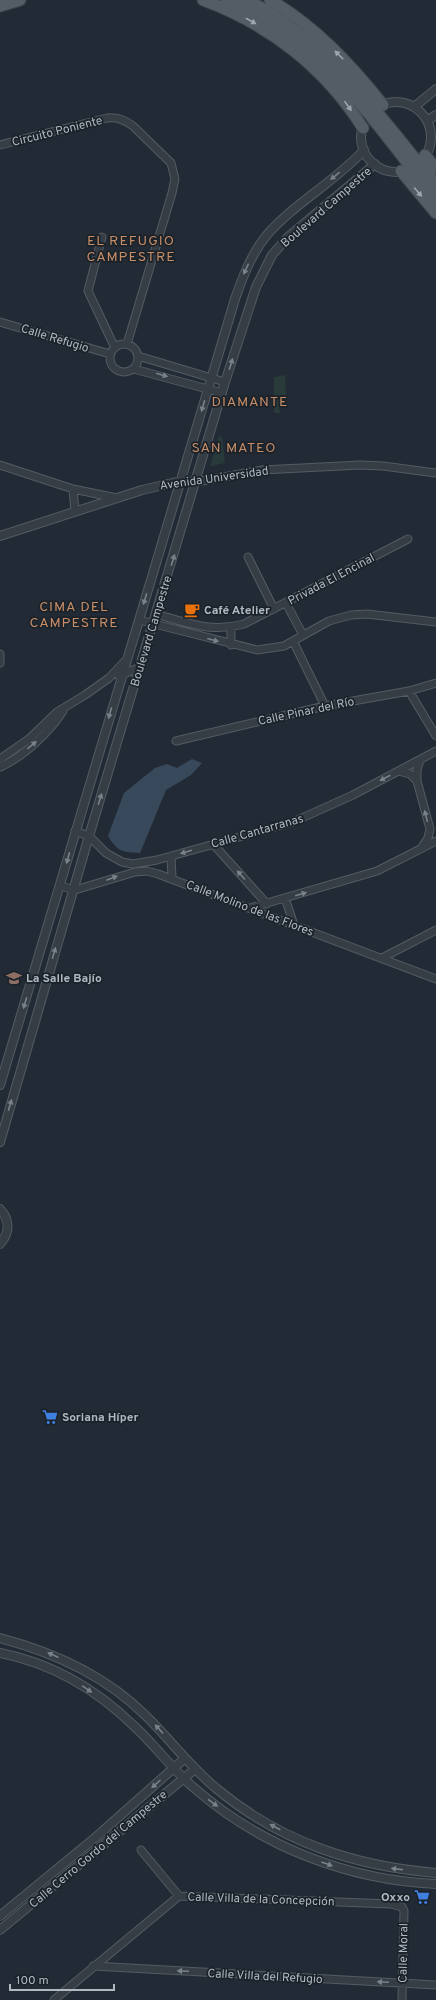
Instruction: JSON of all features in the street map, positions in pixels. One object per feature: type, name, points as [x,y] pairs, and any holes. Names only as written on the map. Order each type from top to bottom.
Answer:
[{"type":"main road","points":[[0,6],[20,0]]},
{"type":"main road","points":[[203,0],[231,3],[248,8],[278,26],[309,51],[339,81],[375,110]]},
{"type":"main road","points":[[247,0],[282,20],[313,44],[343,73],[375,110],[414,164],[436,200]]},
{"type":"main road","points":[[270,0],[291,14],[326,42],[355,71],[375,110]]},
{"type":"main road","points":[[231,3],[250,20],[279,38],[304,59],[342,98],[363,128]]},
{"type":"main road","points":[[414,164],[436,169]]},
{"type":"main road","points":[[414,164],[436,185]]},
{"type":"main road","points":[[414,164],[436,213]]},
{"type":"street","points":[[414,107],[436,89]]},
{"type":"street","points":[[399,102],[414,107],[422,113],[427,122],[431,139],[414,164],[385,170],[375,164],[364,150],[362,140],[363,128],[375,110],[399,102]]},
{"type":"street","points":[[427,122],[436,115]]},
{"type":"street","name":"Circuito Poniente","points":[[0,145],[107,118],[117,117],[133,126],[171,163],[174,179],[172,192],[127,344]]},
{"type":"street","name":"Boulevard Campestre","points":[[0,1085],[60,886],[121,675],[139,620],[235,298],[245,271],[255,252],[278,224],[364,150]]},
{"type":"street","name":"Boulevard Campestre","points":[[0,1142],[58,940],[75,890],[89,836],[225,382],[256,287],[272,256],[295,231],[375,164]]},
{"type":"street","points":[[102,237],[88,291],[115,348]]},
{"type":"street","name":"Calle Refugio","points":[[0,322],[110,354]]},
{"type":"street","points":[[127,344],[135,349],[138,356],[138,363],[130,372],[119,372],[111,365],[110,354],[118,345],[127,344]]},
{"type":"street","points":[[138,356],[225,382]]},
{"type":"street","points":[[134,369],[222,393]]},
{"type":"street","points":[[0,465],[73,489],[117,498]]},
{"type":"street","name":"Avenida Universidad","points":[[0,536],[117,498],[180,481],[196,482],[262,470],[360,465],[383,466],[436,474]]},
{"type":"street","points":[[73,489],[75,512]]},
{"type":"street","name":"Privada El Encinal","points":[[156,614],[208,628],[231,628],[257,619],[408,540]]},
{"type":"street","points":[[248,557],[274,609]]},
{"type":"street","points":[[286,603],[303,635]]},
{"type":"street","points":[[139,620],[232,645],[267,650],[284,646],[329,622],[351,615],[367,614],[436,622]]},
{"type":"street","points":[[231,628],[232,645]]},
{"type":"street","points":[[293,641],[325,706]]},
{"type":"street","points":[[0,654],[0,663]]},
{"type":"street","points":[[0,767],[18,757],[34,744],[65,709],[109,678],[126,660]]},
{"type":"street","points":[[109,678],[140,667]]},
{"type":"street","name":"Calle Pinar del Río","points":[[176,741],[325,706],[409,692],[436,683]]},
{"type":"street","points":[[409,692],[436,736]]},
{"type":"street","points":[[0,759],[14,751],[57,712],[65,709]]},
{"type":"street","name":"Calle Cantarranas","points":[[75,831],[89,836],[106,853],[122,862],[140,864],[293,822],[353,795],[436,751]]},
{"type":"street","points":[[420,760],[417,770],[418,781],[430,829],[428,838],[421,849]]},
{"type":"street","points":[[399,771],[410,774],[418,781]]},
{"type":"street","points":[[250,908],[377,871],[436,841]]},
{"type":"street","points":[[213,844],[267,904]]},
{"type":"street","points":[[171,856],[172,878]]},
{"type":"street","name":"Calle Molino de las Flores","points":[[75,890],[135,872],[147,871],[172,878],[436,979]]},
{"type":"street","points":[[60,886],[75,890]]},
{"type":"street","points":[[285,898],[294,925]]},
{"type":"street","points":[[382,958],[436,930]]},
{"type":"street","points":[[0,1209],[4,1214],[8,1225],[7,1234],[0,1244]]},
{"type":"street","points":[[0,1638],[52,1655],[82,1669],[125,1697],[145,1714],[195,1768],[233,1802],[266,1823],[302,1841],[351,1860],[394,1868],[436,1873]]},
{"type":"street","points":[[0,1653],[21,1657],[47,1666],[74,1680],[92,1692],[134,1725],[183,1778],[225,1812],[288,1848],[347,1871],[392,1881],[436,1884]]},
{"type":"street","name":"Calle Cerro Gordo del Campestre","points":[[0,1916],[96,1837],[185,1758]]},
{"type":"street","name":"Calle Cerro Gordo del Campestre","points":[[0,1930],[195,1768]]},
{"type":"street","name":"Calle Villa de la Concepción","points":[[141,1850],[179,1896],[391,1904],[402,1907]]},
{"type":"street","points":[[54,2000],[179,1896]]},
{"type":"street","name":"Calle Moral","points":[[402,1907],[404,1911],[402,2000]]},
{"type":"street","name":"Calle Villa del Refugio","points":[[93,1966],[436,1984]]},
{"type":"shaded area","points":[[285,375],[286,397],[279,403],[280,413],[274,413],[274,377]]},
{"type":"shaded area","points":[[219,436],[222,437],[225,463],[210,466]]},
{"type":"water","points":[[192,759],[202,763],[191,775],[166,790],[140,853],[129,852],[118,848],[108,836],[124,793],[155,768],[167,764],[177,768]]},
{"type":"place","name":"Café Atelier","points":[[192,610]]},
{"type":"place","name":"La Salle Bajío","points":[[14,978]]},
{"type":"place","name":"Soriana Híper","points":[[50,1417]]},
{"type":"place","name":"Oxxo","points":[[422,1897]]},
{"type":"district","name":"EL REFUGIO CAMPESTRE","points":[[131,248]]},
{"type":"district","name":"DIAMANTE","points":[[250,401]]},
{"type":"district","name":"SAN MATEO","points":[[234,447]]},
{"type":"district","name":"CIMA DEL CAMPESTRE","points":[[74,614]]}]
